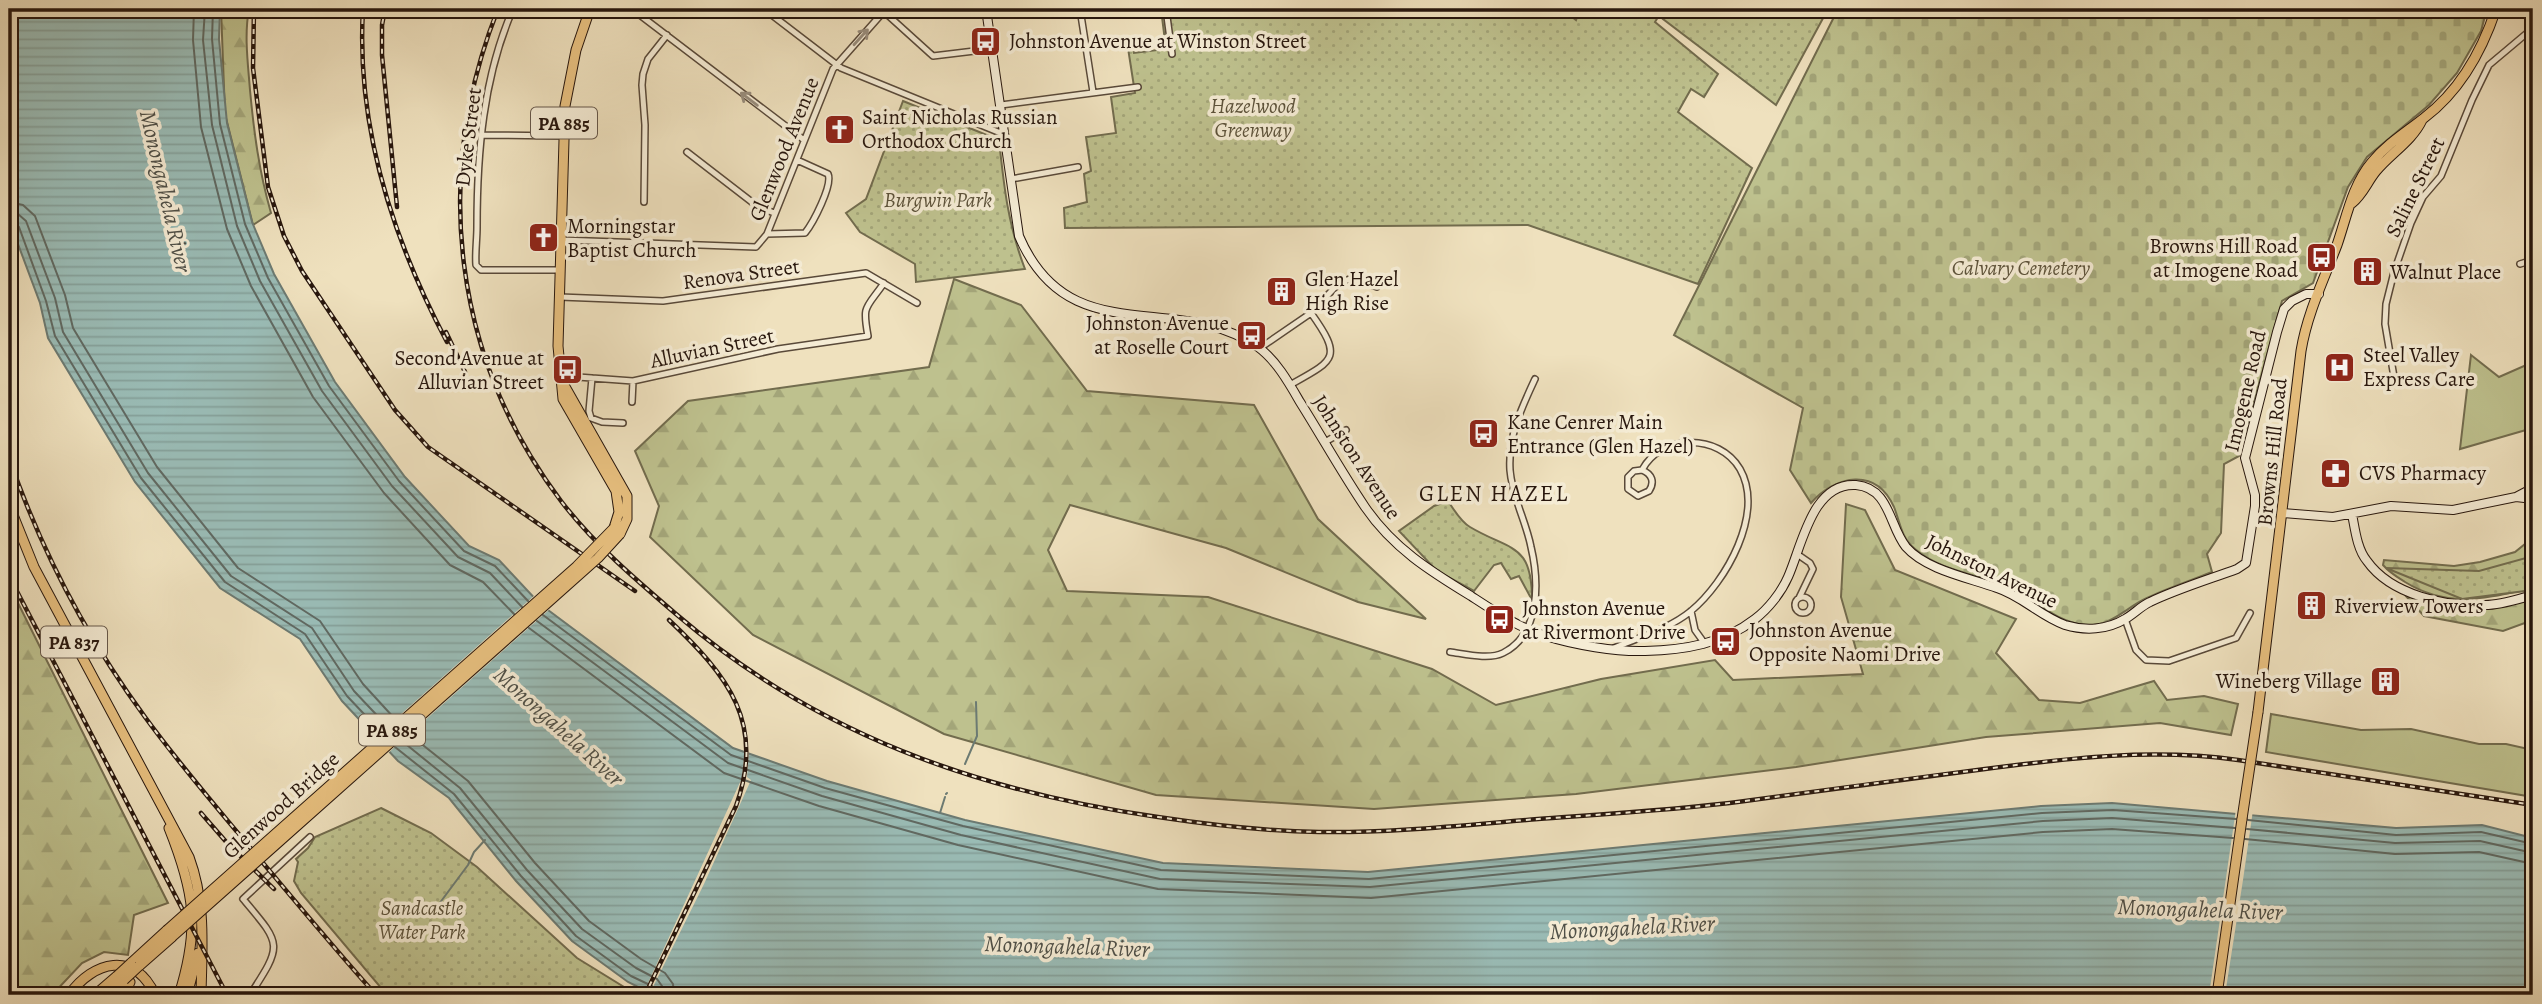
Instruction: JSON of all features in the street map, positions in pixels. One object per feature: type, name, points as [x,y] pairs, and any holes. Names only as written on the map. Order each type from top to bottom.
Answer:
[{"type":"main road","name":"PA 885","points":[[562,381],[558,346],[565,106],[572,64],[590,9]]},
{"type":"main road","name":"Browns Hill Road","points":[[2217,995],[2258,712],[2301,351],[2307,326],[2352,203],[2362,195],[2386,159],[2416,133],[2422,120],[2447,97],[2466,73],[2479,53],[2496,9]]},
{"type":"main road","name":"Glenwood Bridge","points":[[107,995],[169,934],[617,531],[620,512],[616,491],[568,410],[563,399],[562,381]]},
{"type":"main road","name":"PA 837","points":[[9,505],[34,567],[189,857],[196,876],[203,920],[201,995]]},
{"type":"main road","name":"PA 837","points":[[145,776],[181,857],[193,905],[191,944],[179,995]]},
{"type":"main road","points":[[187,995],[199,949],[203,920]]},
{"type":"main road","name":"Glenwood Bridge","points":[[137,966],[150,957],[169,934]]},
{"type":"main road","points":[[69,995],[90,972],[109,966],[131,969],[142,975],[154,994]]},
{"type":"main road","points":[[124,995],[124,979],[137,966]]},
{"type":"main road","name":"Glenwood Bridge","points":[[94,995],[124,979]]},
{"type":"street","name":"Dyke Street","points":[[513,9],[501,37],[481,135],[475,261],[481,270],[559,270]]},
{"type":"street","points":[[632,9],[804,140]]},
{"type":"street","points":[[764,9],[836,65],[998,132],[1004,132]]},
{"type":"street","name":"Johnston Avenue","points":[[986,9],[1019,236],[1027,255],[1051,284],[1075,302],[1100,311],[1201,323],[1230,332],[1260,348],[1290,385],[1366,510],[1394,542],[1423,567],[1504,617],[1543,635],[1642,652],[1718,641],[1755,619],[1769,606],[1786,582],[1819,502],[1831,491],[1845,485],[1861,485],[1874,491],[1886,503],[1905,546],[1917,556],[1975,582],[2014,595],[2043,615],[2066,625],[2086,629],[2109,626],[2151,602],[2246,563]]},
{"type":"street","points":[[1080,9],[1093,92]]},
{"type":"street","points":[[1166,9],[1171,54]]},
{"type":"street","points":[[884,10],[933,56],[991,49]]},
{"type":"street","name":"Glenwood Avenue","points":[[561,240],[753,248],[767,234],[836,65],[884,10]]},
{"type":"street","name":"Saline Street","points":[[2395,383],[2385,324],[2386,304],[2393,272],[2412,223],[2423,197],[2441,176],[2489,65],[2533,29]]},
{"type":"street","points":[[644,202],[643,74],[648,60],[667,35]]},
{"type":"street","points":[[1001,105],[1138,87]]},
{"type":"street","points":[[481,135],[564,136]]},
{"type":"street","points":[[687,152],[757,206],[774,213]]},
{"type":"street","points":[[767,234],[805,233],[813,221],[830,179],[828,174],[797,160]]},
{"type":"street","points":[[1011,178],[1077,167]]},
{"type":"street","points":[[2520,264],[2533,260]]},
{"type":"street","name":"Renova Street","points":[[560,297],[663,301],[866,272],[917,303]]},
{"type":"street","points":[[1260,348],[1311,313],[1338,284],[1352,278],[1377,287]]},
{"type":"street","name":"Alluvian Street","points":[[562,381],[578,377],[633,381],[778,349],[868,336],[864,314],[866,307],[884,283]]},
{"type":"street","name":"Imogene Road","points":[[2246,563],[2255,506],[2245,458],[2277,332],[2284,309],[2291,301],[2306,294],[2319,294]]},
{"type":"street","points":[[1290,385],[1321,368],[1331,353],[1328,337],[1311,313]]},
{"type":"street","points":[[592,378],[589,411],[591,418],[602,422],[623,423]]},
{"type":"street","points":[[1450,652],[1490,655],[1502,653],[1516,643],[1535,608],[1536,585],[1532,548],[1512,485],[1510,442],[1518,415],[1535,379]]},
{"type":"street","points":[[632,402],[633,381]]},
{"type":"street","points":[[1325,442],[1346,430]]},
{"type":"street","points":[[1613,649],[1659,630],[1691,611],[1731,564],[1746,513],[1745,485],[1741,471],[1732,457],[1702,443],[1664,447],[1642,470],[1630,474],[1626,481],[1630,492],[1638,496],[1646,494],[1652,487],[1652,479],[1642,470]]},
{"type":"street","points":[[2516,497],[2533,488]]},
{"type":"street","points":[[2283,513],[2333,517],[2378,507],[2453,510],[2516,497],[2533,499]]},
{"type":"street","points":[[2352,514],[2360,547],[2367,561],[2403,589],[2427,599],[2459,606],[2488,605],[2533,595]]},
{"type":"street","points":[[1797,554],[1810,563],[1813,569],[1795,607],[1802,613],[1811,608],[1805,589]]},
{"type":"street","points":[[1799,598],[1807,598]]},
{"type":"street","points":[[1691,611],[1695,630],[1705,644]]},
{"type":"street","points":[[2124,619],[2136,650],[2146,660],[2169,661],[2236,638],[2249,613]]},
{"type":"street","points":[[250,995],[270,965],[275,953],[275,943],[271,933],[243,899],[310,837]]},
{"type":"green space","points":[[221,9],[249,9],[247,60],[255,137],[271,213],[253,225],[225,114]]},
{"type":"green space","name":"Hazelwood Greenway","points":[[1161,9],[1562,9],[1576,20],[1580,9],[1663,9],[1655,22],[1718,74],[1704,97],[1691,89],[1678,112],[1752,168],[1698,284],[1528,225],[1065,228],[1064,208],[1087,202],[1084,174],[1091,171],[1086,137],[1116,133],[1111,97],[1135,93],[1128,48],[1133,47],[1134,53],[1166,49]]},
{"type":"green space","points":[[1671,9],[1828,9],[1776,105],[1663,19]]},
{"type":"green space","name":"Calvary Cemetery","points":[[1838,9],[2487,9],[2481,31],[2457,73],[2429,105],[2367,157],[2348,187],[2313,283],[2282,301],[2239,456],[2224,464],[2221,533],[2207,554],[2212,572],[2147,598],[2103,623],[2085,625],[2062,619],[2004,585],[1946,567],[1915,549],[1901,530],[1894,507],[1877,486],[1866,481],[1844,481],[1821,493],[1811,503],[1790,470],[1803,408],[1674,335]]},
{"type":"green space","name":"Burgwin Park","points":[[903,101],[999,140],[1011,221],[1025,269],[916,282],[915,264],[860,232],[846,213],[866,199]]},
{"type":"green space","points":[[954,279],[1021,305],[1087,391],[1254,405],[1318,519],[1426,619],[1358,602],[1226,548],[1070,505],[1048,550],[1067,591],[1208,597],[1432,669],[1496,705],[1601,679],[1715,660],[1733,680],[1863,674],[1841,597],[1846,504],[1865,510],[1895,570],[2016,619],[1996,653],[2039,700],[2080,703],[2154,681],[2167,700],[2204,696],[2238,704],[2231,735],[2160,723],[1986,737],[1796,767],[1576,794],[1374,809],[1156,795],[944,734],[753,635],[650,537],[659,506],[635,451],[688,401],[929,367]]},
{"type":"green space","points":[[2471,355],[2499,377],[2533,362],[2533,428],[2460,449]]},
{"type":"green space","points":[[1448,501],[1467,525],[1507,545],[1523,558],[1531,581],[1532,600],[1519,576],[1511,579],[1501,563],[1494,565],[1474,591],[1437,571],[1399,531],[1434,506]]},
{"type":"green space","points":[[2533,543],[2533,588],[2483,598],[2437,596],[2405,582],[2383,565],[2384,560],[2454,566],[2515,552],[2525,544]]},
{"type":"green space","points":[[2533,556],[2533,590],[2462,599],[2386,568],[2479,571]]},
{"type":"green space","points":[[9,585],[168,903],[134,915],[128,955],[104,952],[82,963],[52,995],[9,995]]},
{"type":"green space","points":[[2405,595],[2440,605],[2469,609],[2533,599],[2533,620],[2503,631],[2424,616]]},
{"type":"green space","points":[[2271,714],[2361,730],[2411,729],[2479,744],[2506,744],[2533,750],[2533,797],[2266,752]]},
{"type":"green space","name":"Sandcastle Water Park","points":[[381,808],[431,833],[477,867],[577,958],[637,995],[387,995],[301,893],[294,881],[298,862],[296,859],[315,837]]},
{"type":"water","name":"Monongahela River","points":[[9,9],[220,9],[219,39],[227,123],[252,222],[274,274],[335,382],[405,477],[469,546],[499,560],[540,604],[733,748],[827,781],[965,820],[1163,863],[1368,872],[2041,806],[2112,803],[2396,828],[2482,825],[2533,838],[2533,995],[654,995],[628,982],[572,941],[516,881],[449,798],[398,761],[342,701],[300,639],[220,588],[135,482],[48,338],[40,303],[9,220]]},
{"type":"pier","points":[[536,594],[551,608],[387,754],[373,739]]},
{"type":"pier","points":[[745,749],[749,750],[747,777],[751,780],[704,884],[649,995],[643,994],[742,778]]},
{"type":"pier","points":[[2236,809],[2253,810],[2243,880],[2225,995],[2209,995]]},
{"type":"waterway","points":[[965,764],[977,736],[976,702]]},
{"type":"waterway","points":[[940,813],[945,797]]},
{"type":"waterway","points":[[439,904],[485,840]]},
{"type":"railway","points":[[254,9],[253,68],[268,187],[284,236],[302,271],[395,410],[428,447],[635,591]]},
{"type":"railway","points":[[363,9],[362,52],[366,96],[382,181],[410,263],[447,342]]},
{"type":"railway","points":[[385,9],[382,55],[397,207]]},
{"type":"railway","points":[[498,9],[477,72],[465,136],[460,200],[464,263],[476,326],[496,387],[524,445],[561,501],[587,532],[676,614],[729,656],[785,693],[842,724],[902,751],[963,773],[1091,806],[1198,823],[1299,831],[1401,830],[1667,809],[2048,761],[2143,755],[2206,756],[2238,760],[2533,805]]},
{"type":"railway","points":[[446,332],[465,372]]},
{"type":"railway","points":[[9,458],[36,526],[67,592],[124,687],[195,782],[376,995]]},
{"type":"railway","points":[[9,576],[227,995]]},
{"type":"railway","points":[[645,995],[736,806],[744,776],[746,750],[744,725],[724,682],[709,661],[669,620]]},
{"type":"railway","points":[[201,813],[274,889]]},
{"type":"place","name":"Johnston Avenue at Winston Street","points":[[986,41]]},
{"type":"place","name":"Saint Nicholas Russian Orthodox Church","points":[[839,129]]},
{"type":"place","name":"Morningstar Baptist Church","points":[[544,238]]},
{"type":"place","name":"Browns Hill Road at Imogene Road","points":[[2321,258]]},
{"type":"place","name":"Walnut Place","points":[[2367,272]]},
{"type":"place","name":"Glen Hazel High Rise","points":[[1282,291]]},
{"type":"place","name":"Johnston Avenue at Roselle Court","points":[[1252,335]]},
{"type":"place","name":"Steel Valley Express Care","points":[[2340,367]]},
{"type":"place","name":"Second Avenue at Alluvian Street","points":[[567,370]]},
{"type":"place","name":"Kane Cenrer Main Entrance (Glen Hazel)","points":[[1484,434]]},
{"type":"place","name":"CVS Pharmacy","points":[[2336,473]]},
{"type":"place","name":"Riverview Towers","points":[[2311,606]]},
{"type":"place","name":"Johnston Avenue at Rivermont Drive","points":[[1499,620]]},
{"type":"place","name":"Johnston Avenue Opposite Naomi Drive","points":[[1726,642]]},
{"type":"place","name":"Wineberg Village","points":[[2385,681]]},
{"type":"district","name":"GLEN HAZEL","points":[[1494,493]]}]
